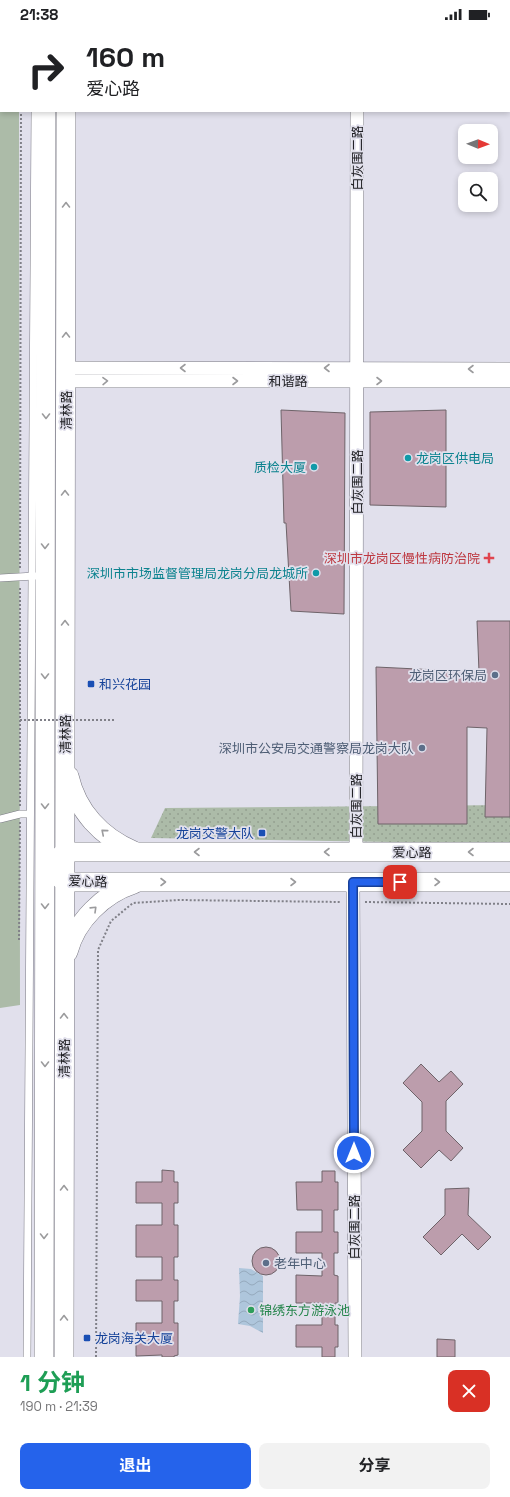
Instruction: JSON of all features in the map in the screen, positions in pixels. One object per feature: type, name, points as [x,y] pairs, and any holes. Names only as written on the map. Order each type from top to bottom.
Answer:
[{"type":"main road","name":"清林路","points":[[44,1357],[45,867],[39,576],[46,112]]},
{"type":"main road","name":"清林路","points":[[64,1357],[66,112]]},
{"type":"main road","points":[[65,760],[72,787],[81,808],[94,824],[106,835],[121,845],[137,852]]},
{"type":"main road","name":"爱心路","points":[[510,852],[65,852],[45,867],[65,882],[510,882]]},
{"type":"main road","points":[[64,967],[71,941],[82,921],[96,906],[127,886],[142,882]]},
{"type":"street","name":"白灰围二路","points":[[356,112],[356,852]]},
{"type":"street","name":"和谐路","points":[[66,375],[356,374],[510,369]]},
{"type":"street","name":"和谐路","points":[[356,374],[510,381]]},
{"type":"street","name":"白灰围二路","points":[[353,882],[355,1357]]},
{"type":"lane","points":[[27,1357],[30,814],[39,576],[35,112]]},
{"type":"lane","points":[[0,578],[39,576]]},
{"type":"lane","points":[[0,819],[20,814],[30,814]]},
{"type":"path","points":[[19,946],[21,112]]},
{"type":"path","points":[[20,720],[114,720]]},
{"type":"path","points":[[96,1357],[98,950],[111,921],[133,904],[179,900],[510,904]]},
{"type":"green space","points":[[0,112],[19,112],[20,1005],[0,1008]]},
{"type":"green space","points":[[510,805],[510,844],[151,838],[165,808]]},
{"type":"water","name":"锦绣东方游泳池","points":[[239,1268],[251,1269],[263,1276],[263,1333],[250,1326],[238,1324],[240,1296]]},
{"type":"building","points":[[281,410],[345,413],[344,614],[291,611],[286,523],[284,523]]},
{"type":"building","name":"龙岗区供电局","points":[[446,410],[446,507],[370,505],[370,412]]},
{"type":"building","name":"深圳市公安局交通警察局龙岗大队","points":[[477,621],[510,621],[510,817],[485,817],[487,728],[467,727],[467,824],[378,824],[376,667],[479,672]]},
{"type":"building","points":[[421,1064],[439,1082],[451,1071],[463,1084],[446,1101],[446,1131],[463,1148],[451,1161],[439,1150],[421,1168],[403,1150],[422,1131],[422,1102],[403,1083]]},
{"type":"building","points":[[162,1170],[174,1171],[174,1182],[178,1182],[178,1203],[174,1203],[174,1225],[178,1225],[178,1257],[174,1257],[174,1280],[178,1280],[178,1301],[174,1301],[174,1323],[178,1323],[178,1355],[174,1357],[162,1357],[162,1355],[136,1356],[136,1323],[162,1323],[162,1301],[136,1301],[136,1280],[162,1280],[162,1257],[136,1257],[136,1225],[162,1225],[162,1203],[136,1203],[136,1182],[162,1182]]},
{"type":"building","points":[[322,1171],[335,1171],[335,1182],[338,1182],[338,1210],[334,1210],[334,1232],[338,1232],[338,1253],[334,1253],[334,1275],[338,1276],[338,1303],[335,1303],[335,1325],[338,1325],[338,1347],[335,1347],[335,1357],[322,1357],[322,1347],[296,1347],[296,1325],[322,1325],[322,1303],[296,1303],[296,1275],[322,1276],[322,1253],[296,1253],[296,1232],[322,1232],[322,1210],[297,1210],[296,1182],[322,1182]]},
{"type":"building","points":[[469,1188],[468,1215],[491,1237],[478,1250],[462,1234],[441,1255],[423,1237],[445,1215],[445,1189]]},
{"type":"building","name":"老年中心","points":[[266,1247],[276,1251],[280,1261],[276,1271],[266,1275],[256,1271],[252,1261],[256,1251]]},
{"type":"building","points":[[437,1339],[455,1340],[455,1357],[437,1357]]},
{"type":"place","name":"龙岗区供电局","points":[[408,458]]},
{"type":"place","name":"质检大厦","points":[[314,467]]},
{"type":"place","name":"深圳市龙岗区慢性病防治院","points":[[489,558]]},
{"type":"place","name":"深圳市市场监督管理局龙岗分局龙城所","points":[[316,573]]},
{"type":"place","name":"龙岗区环保局","points":[[495,675]]},
{"type":"place","name":"和兴花园","points":[[91,684]]},
{"type":"place","name":"深圳市公安局交通警察局龙岗大队","points":[[422,748]]},
{"type":"place","name":"龙岗交警大队","points":[[262,833]]},
{"type":"place","name":"老年中心","points":[[266,1263]]},
{"type":"place","name":"锦绣东方游泳池","points":[[251,1310]]},
{"type":"place","name":"龙岗海关大厦","points":[[87,1338]]},
{"type":"route","points":[[354,1153],[353,882],[400,882]]}]
